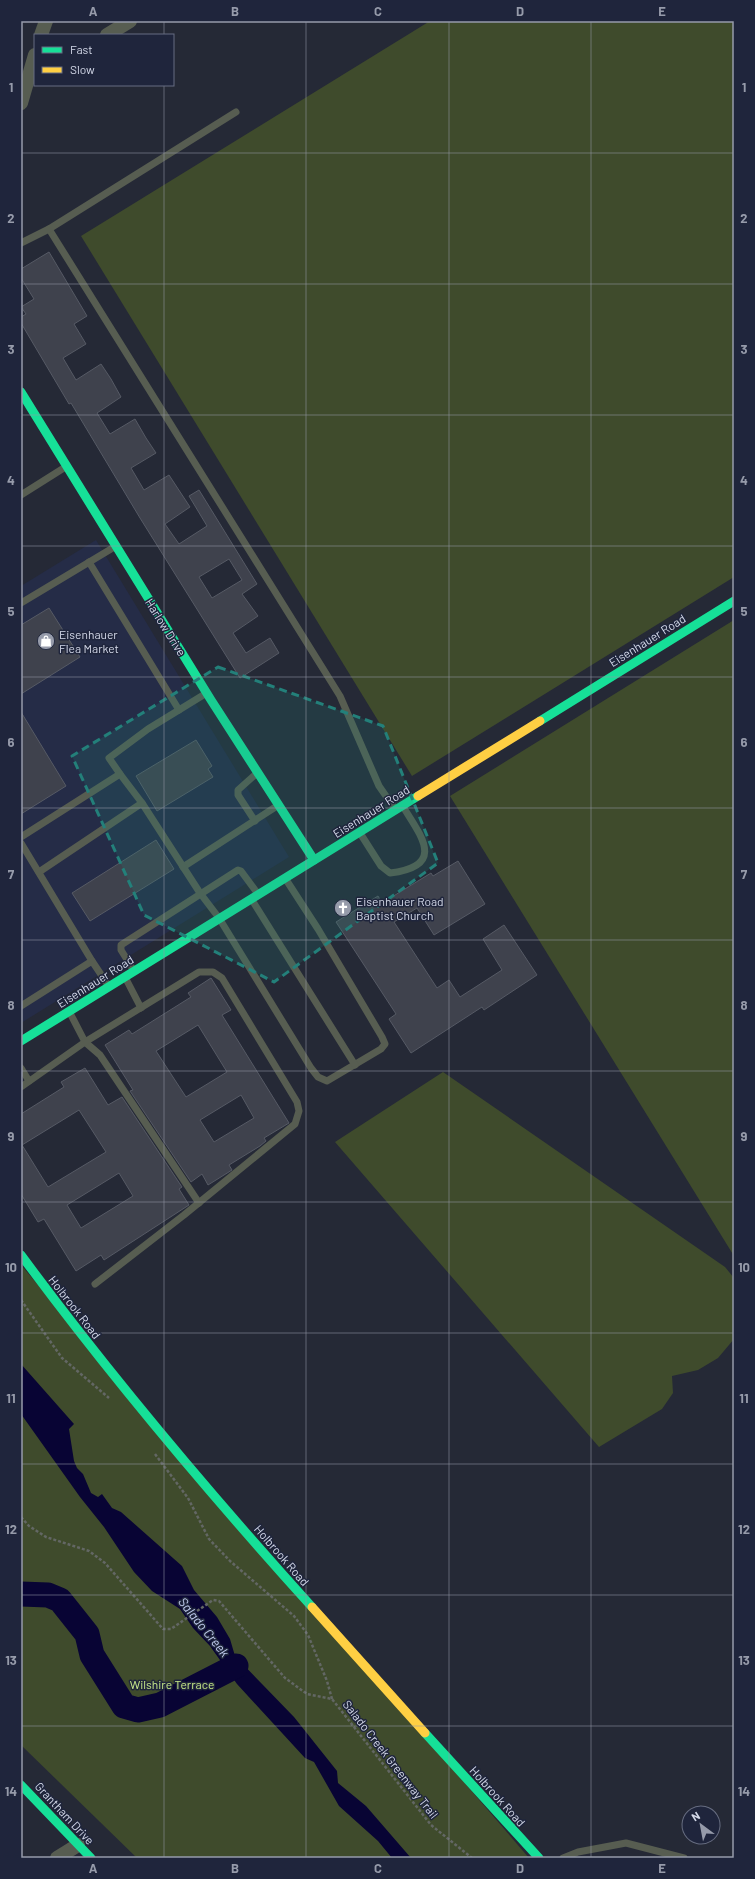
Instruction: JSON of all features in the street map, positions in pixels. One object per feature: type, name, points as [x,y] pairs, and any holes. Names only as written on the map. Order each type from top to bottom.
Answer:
[{"type":"street","points":[[41,34],[46,21]]},
{"type":"street","points":[[109,34],[130,21]]},
{"type":"street","points":[[21,103],[34,58]]},
{"type":"street","name":"Harlow Drive","points":[[21,392],[207,693],[314,860]]},
{"type":"street","name":"Eisenhauer Road","points":[[21,1041],[734,601]]},
{"type":"street","name":"Holbrook Road","points":[[21,1255],[49,1294],[154,1426],[271,1562],[539,1858]]},
{"type":"street","name":"Grantham Drive","points":[[21,1785],[91,1858]]},
{"type":"street","points":[[57,1858],[78,1845]]},
{"type":"lane","points":[[21,243],[49,229],[236,112]]},
{"type":"lane","points":[[49,229],[340,696],[379,786],[399,807],[424,841],[426,849],[424,858],[419,863],[406,870],[390,873],[381,866],[359,832]]},
{"type":"lane","points":[[21,494],[67,466]]},
{"type":"lane","points":[[21,603],[116,546]]},
{"type":"lane","points":[[89,562],[179,710]]},
{"type":"lane","points":[[207,693],[148,729],[109,758],[142,804],[200,893],[219,918],[311,1068],[318,1077],[327,1081],[381,1049],[384,1044],[382,1037],[318,929],[285,878]]},
{"type":"lane","points":[[255,821],[238,795],[238,790],[258,772]]},
{"type":"lane","points":[[21,837],[120,774]]},
{"type":"lane","points":[[39,872],[142,804]]},
{"type":"lane","points":[[183,867],[279,805]]},
{"type":"lane","points":[[21,843],[92,961],[109,986]]},
{"type":"lane","points":[[134,971],[121,950],[121,946],[200,893],[238,870],[241,871],[355,1065]]},
{"type":"lane","points":[[21,1006],[92,961]]},
{"type":"lane","points":[[21,1087],[85,1042],[199,972],[213,972],[222,978],[297,1102],[298,1111],[295,1124],[199,1203],[95,1284]]},
{"type":"lane","points":[[125,976],[141,1008]]},
{"type":"lane","points":[[69,1011],[85,1042],[100,1055],[199,1203]]},
{"type":"lane","points":[[21,1068],[29,1081]]},
{"type":"lane","points":[[563,1858],[578,1852],[626,1843],[684,1858]]},
{"type":"path","points":[[21,1300],[62,1358],[114,1404]]},
{"type":"path","points":[[154,1454],[188,1498],[209,1539],[230,1561],[294,1616],[308,1635],[327,1681],[332,1699]]},
{"type":"path","name":"Salado Creek Greenway Trail","points":[[21,1517],[29,1526],[46,1537],[89,1551],[105,1563],[163,1629],[171,1630],[213,1600],[220,1601],[285,1678],[307,1694],[332,1699],[431,1825],[472,1858]]},
{"type":"highlighted area","points":[[218,667],[383,726],[438,863],[274,982],[144,915],[72,756]]},
{"type":"shaded area","points":[[96,540],[289,857],[21,1023],[21,586]]},
{"type":"green space","points":[[430,21],[734,21],[734,577],[412,776],[81,236]]},
{"type":"green space","points":[[734,620],[734,1256],[450,796]]},
{"type":"green space","points":[[443,1072],[725,1267],[734,1278],[734,1339],[718,1358],[698,1370],[672,1376],[673,1393],[662,1409],[599,1447],[335,1142]]},
{"type":"green space","name":"Wilshire Terrace","points":[[21,1265],[529,1858],[137,1858],[21,1745]]},
{"type":"water","name":"Salado Creek","points":[[21,1364],[74,1424],[69,1429],[74,1461],[77,1468],[83,1474],[91,1493],[98,1497],[102,1494],[112,1508],[121,1512],[182,1566],[194,1590],[217,1617],[230,1639],[235,1656],[294,1717],[337,1771],[338,1783],[366,1806],[411,1858],[392,1858],[378,1841],[339,1806],[314,1762],[305,1758],[237,1684],[210,1646],[193,1628],[180,1609],[152,1591],[134,1572],[104,1527],[80,1497],[21,1414]]},
{"type":"building","points":[[49,252],[87,316],[74,324],[86,344],[63,358],[76,380],[101,364],[111,379],[121,397],[97,413],[110,434],[135,419],[156,453],[131,468],[144,490],[169,475],[190,507],[165,524],[179,544],[207,526],[189,496],[199,490],[257,584],[242,594],[258,616],[233,633],[246,653],[270,638],[279,653],[240,678],[140,518],[71,403],[69,404],[21,323],[21,317],[26,314],[21,307],[34,299],[21,278],[21,269]],"holes":[[[229,559],[242,580],[212,598],[199,577]]]},
{"type":"building","name":"Eisenhauer Flea Market","points":[[49,608],[80,657],[21,694],[21,625]]},
{"type":"building","points":[[21,712],[66,786],[21,814]]},
{"type":"building","points":[[196,740],[212,766],[208,769],[213,777],[157,811],[136,776]]},
{"type":"building","points":[[156,840],[174,869],[90,921],[72,893]]},
{"type":"building","points":[[458,861],[485,904],[434,935],[417,908],[394,922],[437,988],[449,980],[460,997],[502,970],[483,939],[504,925],[537,975],[484,1010],[482,1007],[411,1053],[389,1019],[396,1014],[336,922],[378,896],[382,903],[431,873],[433,876]]},
{"type":"building","points":[[211,978],[231,1010],[222,1015],[289,1123],[264,1138],[266,1141],[260,1146],[229,1165],[232,1170],[208,1185],[202,1174],[191,1182],[130,1091],[133,1090],[105,1045],[129,1030],[132,1034],[191,997],[188,993]],"holes":[[[198,1025],[227,1072],[186,1097],[156,1051]],[[241,1095],[254,1118],[214,1142],[200,1120]]]},
{"type":"building","points":[[85,1068],[108,1105],[122,1097],[182,1187],[179,1189],[189,1205],[104,1260],[101,1255],[76,1271],[44,1219],[38,1222],[21,1194],[21,1114],[64,1087],[61,1082]],"holes":[[[79,1110],[106,1152],[48,1187],[22,1145]],[[119,1173],[133,1196],[81,1228],[67,1205]]]},
{"type":"waterway","points":[[21,1594],[48,1595],[60,1600],[87,1634],[92,1655],[124,1706],[138,1710],[160,1705],[236,1666]]},
{"type":"traffic: fast","points":[[21,392],[211,700],[314,860]]},
{"type":"traffic: fast","points":[[540,721],[734,601]]},
{"type":"traffic: fast","points":[[21,1041],[418,796]]},
{"type":"traffic: fast","points":[[21,1255],[55,1301],[162,1435],[236,1522],[312,1607]]},
{"type":"traffic: fast","points":[[425,1733],[539,1858]]},
{"type":"traffic: fast","points":[[21,1785],[91,1858]]},
{"type":"traffic: slow","points":[[418,796],[540,721]]},
{"type":"traffic: slow","points":[[312,1607],[425,1733]]},
{"type":"place","name":"Eisenhauer Flea Market","points":[[46,641]]},
{"type":"place","name":"Eisenhauer Road Baptist Church","points":[[343,908]]}]
